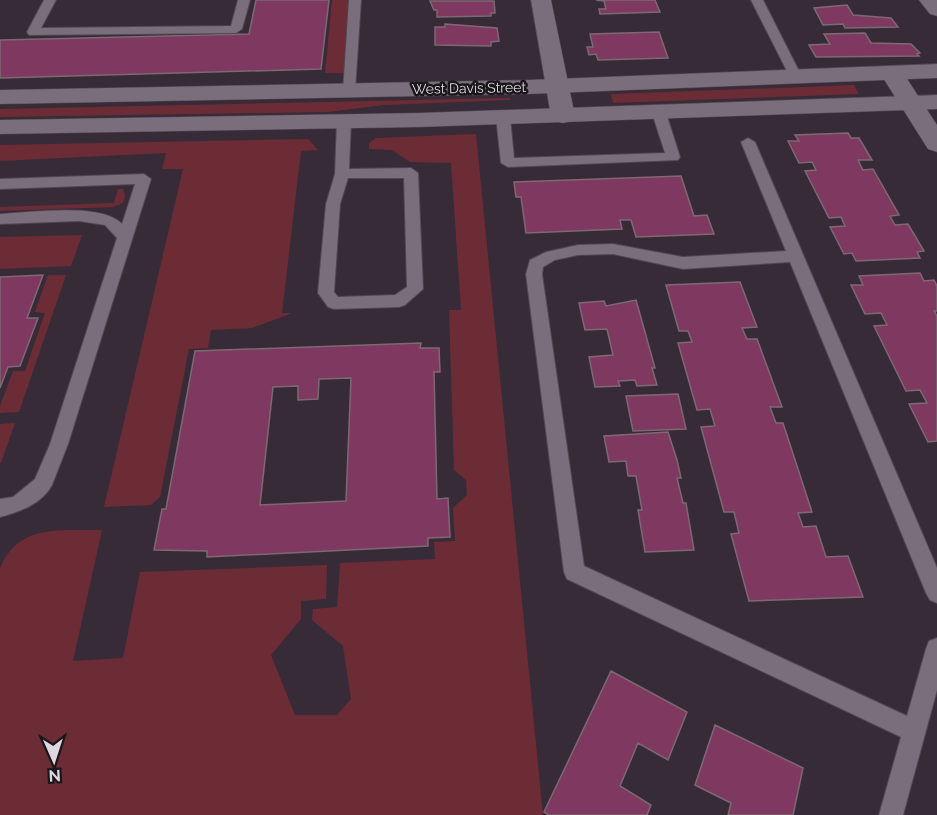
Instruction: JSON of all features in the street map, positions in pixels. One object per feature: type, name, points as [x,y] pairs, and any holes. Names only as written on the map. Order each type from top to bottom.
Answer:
[{"type":"main road","points":[[541,0],[563,116]]},
{"type":"main road","points":[[929,0],[937,10]]},
{"type":"main road","name":"West Davis Street","points":[[0,97],[558,86],[937,71]]},
{"type":"main road","points":[[892,73],[937,144]]},
{"type":"main road","name":"West Davis Street","points":[[0,127],[344,122],[937,102]]},
{"type":"lane","points":[[50,0],[33,32],[236,29],[244,0]]},
{"type":"lane","points":[[348,91],[356,0]]},
{"type":"lane","points":[[757,0],[796,76]]},
{"type":"lane","points":[[503,117],[508,163],[673,157],[659,113]]},
{"type":"lane","points":[[342,174],[411,173],[415,289],[399,301],[334,303],[326,293],[333,204],[342,174],[344,122]]},
{"type":"lane","points":[[748,142],[937,593]]},
{"type":"lane","points":[[0,184],[144,179],[59,444],[42,485],[18,504],[0,508]]},
{"type":"lane","points":[[0,219],[79,216],[110,221],[125,237]]},
{"type":"lane","points":[[796,256],[683,263],[613,249],[578,250],[551,256],[536,264],[534,274],[574,572],[913,732]]},
{"type":"lane","points":[[891,815],[937,649]]},
{"type":"shaded area","points":[[332,0],[350,0],[345,73],[325,73]]},
{"type":"shaded area","points":[[854,85],[859,94],[613,103],[611,94]]},
{"type":"shaded area","points":[[510,98],[510,100],[384,105],[328,112],[0,117],[0,109]]},
{"type":"shaded area","points":[[476,134],[543,815],[0,815],[0,568],[8,553],[30,536],[56,531],[102,530],[73,661],[123,658],[140,572],[327,565],[326,599],[301,601],[301,619],[271,655],[295,715],[337,715],[351,699],[343,646],[312,620],[313,609],[337,607],[340,563],[435,559],[434,542],[455,541],[453,508],[467,495],[466,480],[454,470],[449,310],[461,310],[451,163],[410,162],[392,150],[369,149],[369,143],[376,138]]},
{"type":"shaded area","points":[[308,139],[318,150],[301,151],[282,313],[292,313],[252,328],[211,330],[208,348],[189,349],[160,497],[151,505],[104,507],[183,169],[162,169],[166,153],[0,161],[0,145]]},
{"type":"shaded area","points":[[118,189],[123,189],[125,196],[123,203],[113,207],[0,211],[0,207],[114,203]]},
{"type":"shaded area","points":[[82,235],[71,266],[0,269],[0,237]]},
{"type":"shaded area","points":[[48,275],[66,275],[19,412],[0,413],[0,406],[13,371],[25,371],[45,313],[35,312]]},
{"type":"shaded area","points":[[15,423],[1,463],[0,463],[0,424]]},
{"type":"building","points":[[256,0],[329,0],[321,69],[0,78],[0,40],[249,34]]},
{"type":"building","points":[[596,0],[655,0],[660,12],[600,14],[599,9],[606,9],[604,1]]},
{"type":"building","points":[[430,1],[494,1],[495,13],[491,13],[491,16],[437,17],[437,10],[434,10]]},
{"type":"building","points":[[847,5],[853,15],[891,18],[898,27],[845,28],[843,24],[823,25],[814,8]]},
{"type":"building","points":[[445,24],[497,28],[499,41],[491,42],[491,46],[435,45],[435,27],[445,27]]},
{"type":"building","points":[[659,32],[668,58],[598,60],[596,54],[589,55],[587,47],[593,47],[590,34]]},
{"type":"building","points":[[865,33],[871,43],[911,44],[920,53],[917,54],[919,56],[816,57],[809,45],[830,44],[824,34]]},
{"type":"building","points":[[848,133],[851,138],[859,138],[872,160],[858,160],[863,170],[873,169],[899,215],[890,216],[895,225],[908,224],[924,251],[917,252],[920,258],[856,261],[852,253],[844,254],[830,227],[845,226],[841,217],[829,218],[805,171],[816,170],[812,162],[799,163],[788,141],[799,141],[795,135]]},
{"type":"building","points":[[681,176],[694,216],[707,215],[714,234],[636,237],[631,220],[620,220],[622,229],[526,233],[521,197],[516,197],[514,182]]},
{"type":"building","points":[[920,273],[924,281],[934,280],[937,286],[937,311],[934,311],[937,316],[937,441],[928,442],[909,404],[927,403],[920,390],[906,391],[874,326],[887,325],[881,313],[865,314],[851,285],[863,285],[859,276]]},
{"type":"building","points":[[43,275],[27,318],[38,318],[20,366],[8,367],[0,388],[0,277]]},
{"type":"building","points":[[740,282],[757,327],[742,328],[747,339],[757,339],[782,407],[770,407],[776,423],[783,423],[812,512],[798,513],[803,527],[816,526],[826,557],[848,556],[863,597],[749,601],[731,534],[739,533],[734,512],[724,512],[701,427],[715,426],[710,409],[697,410],[678,343],[692,342],[688,331],[679,331],[666,285]]},
{"type":"building","points":[[636,300],[655,368],[652,368],[657,385],[637,386],[635,380],[618,381],[620,386],[595,387],[589,357],[613,355],[607,329],[585,330],[579,303],[604,301],[606,306]]},
{"type":"building","points":[[421,343],[420,348],[439,348],[440,372],[434,372],[437,499],[448,498],[450,537],[428,538],[428,546],[207,557],[207,551],[154,550],[162,509],[166,509],[195,351]],"holes":[[[351,378],[346,501],[260,505],[273,387],[298,386],[298,400],[318,399],[319,379]]]},
{"type":"building","points":[[678,394],[686,429],[633,431],[626,396]]},
{"type":"building","points":[[668,432],[681,478],[677,478],[683,503],[686,503],[694,550],[645,552],[638,510],[642,510],[636,476],[628,476],[626,461],[609,462],[604,436]]},
{"type":"building","points":[[611,671],[687,712],[668,760],[638,743],[620,786],[651,805],[647,815],[549,815],[544,812]]},
{"type":"building","points":[[715,725],[803,768],[793,815],[728,815],[731,803],[695,785]]}]
